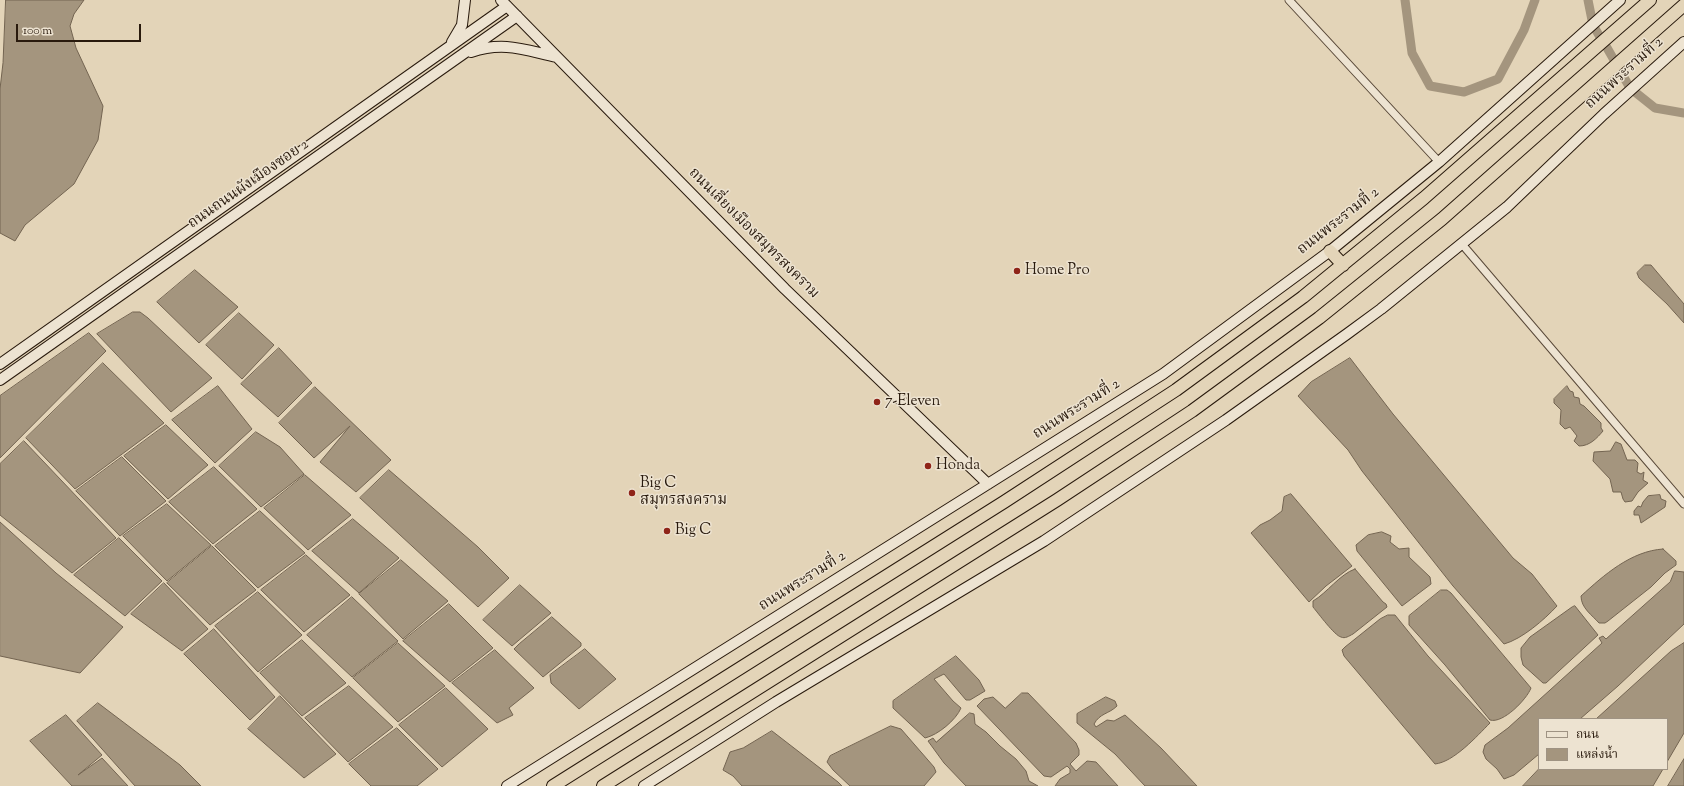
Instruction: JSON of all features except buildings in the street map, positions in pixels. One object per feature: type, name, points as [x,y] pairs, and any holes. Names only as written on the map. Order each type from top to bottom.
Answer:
[{"type":"highway","points":[[553,786],[1004,502],[1170,394],[1303,297],[1343,265],[1424,198],[1650,0]]},
{"type":"highway","name":"ถนนพระรามที่ 2","points":[[603,786],[1057,500],[1192,411],[1319,318],[1436,223],[1684,5]]},
{"type":"highway","points":[[1330,251],[1343,265]]},
{"type":"main road","points":[[450,46],[462,24],[465,0]]},
{"type":"main road","name":"ถนนพระรามที่ 2","points":[[506,786],[1163,374],[1330,251],[1439,162],[1584,34],[1620,0]]},
{"type":"main road","name":"ถนนถนนผังเมืองซอย 2","points":[[0,364],[450,46],[504,3]]},
{"type":"main road","name":"ถนนเลี่ยงเมืองสมุทรสงคราม","points":[[504,3],[785,289],[988,484]]},
{"type":"main road","name":"ถนนถนนผังเมืองซอย 2","points":[[0,380],[517,16]]},
{"type":"main road","name":"ถนนพระรามที่ 2","points":[[644,786],[776,702],[1044,540],[1226,420],[1381,309],[1507,207],[1617,101],[1684,42]]},
{"type":"main road","points":[[461,54],[497,46],[510,46],[557,56]]},
{"type":"main road","points":[[426,63],[434,74]]},
{"type":"street","points":[[1290,0],[1439,162]]},
{"type":"street","points":[[1461,243],[1684,504]]},
{"type":"water","points":[[6,0],[84,0],[74,14],[70,26],[76,48],[103,106],[98,140],[74,184],[25,225],[15,241],[0,233],[0,89],[3,63]]},
{"type":"water","points":[[1645,265],[1651,265],[1684,304],[1684,323],[1667,304],[1639,278],[1637,273]]},
{"type":"water","points":[[195,270],[238,307],[199,343],[157,302]]},
{"type":"water","points":[[133,312],[140,312],[148,318],[212,378],[171,412],[97,334]]},
{"type":"water","points":[[239,313],[274,345],[242,379],[206,345]]},
{"type":"water","points":[[89,333],[106,351],[0,458],[0,396]]},
{"type":"water","points":[[279,348],[312,383],[278,417],[241,384]]},
{"type":"water","points":[[1350,358],[1393,414],[1513,558],[1532,574],[1557,606],[1539,623],[1518,638],[1504,644],[1453,586],[1362,471],[1348,450],[1298,396],[1311,382]]},
{"type":"water","points":[[103,363],[164,423],[75,489],[26,438]]},
{"type":"water","points":[[218,386],[252,429],[215,463],[172,420]]},
{"type":"water","points":[[1567,386],[1570,391],[1573,392],[1574,397],[1579,398],[1580,404],[1584,406],[1601,423],[1601,428],[1603,431],[1596,439],[1587,445],[1579,446],[1574,441],[1577,436],[1570,427],[1565,429],[1560,424],[1561,410],[1554,403],[1554,399]]},
{"type":"water","points":[[315,387],[391,460],[356,492],[320,462],[350,426],[314,458],[279,423]]},
{"type":"water","points":[[166,425],[208,465],[168,499],[124,456]]},
{"type":"water","points":[[256,432],[280,447],[304,474],[261,507],[219,466]]},
{"type":"water","points":[[24,441],[116,538],[72,573],[0,515],[0,464]]},
{"type":"water","points":[[1616,442],[1621,444],[1627,460],[1635,460],[1638,463],[1637,472],[1641,474],[1644,472],[1643,480],[1648,483],[1638,492],[1632,501],[1625,502],[1621,492],[1613,492],[1610,479],[1593,461],[1594,452],[1610,451]]},
{"type":"water","points":[[122,457],[166,501],[120,536],[76,491]]},
{"type":"water","points":[[214,467],[257,509],[213,544],[169,502]]},
{"type":"water","points":[[389,470],[478,547],[509,578],[478,607],[360,498]]},
{"type":"water","points":[[305,475],[351,515],[308,550],[264,508]]},
{"type":"water","points":[[1291,494],[1352,566],[1326,586],[1309,602],[1251,533],[1260,525],[1282,511],[1284,497]]},
{"type":"water","points":[[1660,495],[1661,499],[1666,501],[1665,507],[1641,523],[1639,515],[1634,515],[1634,511],[1638,506],[1641,507],[1648,496]]},
{"type":"water","points":[[167,504],[211,545],[167,581],[123,536]]},
{"type":"water","points":[[260,511],[305,553],[258,588],[215,546]]},
{"type":"water","points":[[353,519],[399,558],[359,593],[312,551]]},
{"type":"water","points":[[0,522],[56,573],[123,627],[80,673],[0,656]]},
{"type":"water","points":[[1382,532],[1391,536],[1390,542],[1399,549],[1409,548],[1409,557],[1430,577],[1431,584],[1402,606],[1357,551],[1356,545],[1368,535]]},
{"type":"water","points":[[119,538],[162,581],[125,616],[74,575]]},
{"type":"water","points":[[212,546],[256,590],[210,625],[167,583]]},
{"type":"water","points":[[1663,549],[1676,561],[1676,565],[1608,621],[1605,623],[1599,623],[1585,608],[1581,600],[1581,596],[1609,572],[1629,559],[1640,554]]},
{"type":"water","points":[[306,555],[350,595],[304,632],[261,590]]},
{"type":"water","points":[[401,560],[448,601],[403,639],[359,594]]},
{"type":"water","points":[[1355,569],[1387,607],[1353,634],[1342,638],[1338,636],[1322,619],[1313,607],[1313,601],[1349,571]]},
{"type":"water","points":[[1675,571],[1684,572],[1684,624],[1618,686],[1581,718],[1538,718],[1538,755],[1514,775],[1504,779],[1497,769],[1486,759],[1483,752],[1485,745],[1508,728],[1602,643],[1599,638],[1603,636],[1606,639],[1670,582]]},
{"type":"water","points":[[164,583],[208,629],[182,651],[131,614]]},
{"type":"water","points":[[520,585],[551,613],[512,646],[483,620]]},
{"type":"water","points":[[1441,590],[1447,590],[1451,593],[1531,688],[1520,704],[1508,715],[1495,720],[1490,720],[1445,665],[1409,625],[1409,616]]},
{"type":"water","points":[[258,592],[302,635],[258,672],[215,626]]},
{"type":"water","points":[[352,597],[398,641],[352,677],[307,635]]},
{"type":"water","points":[[449,604],[493,648],[450,682],[403,641]]},
{"type":"water","points":[[1575,606],[1598,635],[1546,683],[1543,683],[1523,665],[1521,648],[1530,637]]},
{"type":"water","points":[[1388,615],[1395,615],[1428,656],[1490,723],[1465,748],[1450,759],[1435,764],[1344,656],[1342,650],[1345,647],[1380,619]]},
{"type":"water","points":[[552,617],[581,643],[581,646],[543,677],[514,649]]},
{"type":"water","points":[[214,629],[275,697],[250,720],[184,654]]},
{"type":"water","points":[[302,640],[346,683],[302,716],[260,673]]},
{"type":"water","points":[[398,643],[445,686],[398,722],[353,678]]},
{"type":"water","points":[[1684,643],[1684,733],[1668,760],[1668,718],[1597,718],[1671,651]]},
{"type":"water","points":[[585,649],[616,679],[579,709],[551,683],[550,675]]},
{"type":"water","points":[[495,650],[534,688],[509,708],[513,715],[497,723],[452,683]]},
{"type":"water","points":[[956,656],[979,680],[985,691],[970,700],[966,700],[944,674],[934,679],[961,708],[959,713],[946,726],[935,734],[925,738],[893,708],[893,701]]},
{"type":"water","points":[[349,686],[393,727],[348,762],[305,718]]},
{"type":"water","points":[[446,688],[488,729],[442,767],[399,725]]},
{"type":"water","points":[[1022,693],[1028,693],[1076,743],[1079,750],[1079,755],[1070,764],[1076,771],[1087,761],[1096,762],[1118,786],[1055,786],[1060,779],[1070,773],[1070,769],[1067,766],[1051,777],[1044,776],[977,706],[984,699],[993,697],[1005,708]]},
{"type":"water","points":[[280,696],[336,754],[304,778],[248,729]]},
{"type":"water","points":[[1106,697],[1115,701],[1117,706],[1096,720],[1094,724],[1096,727],[1107,720],[1114,721],[1125,715],[1161,748],[1197,786],[1145,786],[1115,754],[1077,723],[1077,714]]},
{"type":"water","points":[[98,703],[180,765],[201,786],[135,786],[77,721]]},
{"type":"water","points":[[970,713],[974,714],[975,724],[1016,759],[1026,771],[1029,781],[1038,786],[966,786],[944,763],[928,741],[933,738],[936,742]]},
{"type":"water","points":[[66,715],[102,755],[78,775],[102,758],[128,786],[72,786],[30,741]]},
{"type":"water","points":[[891,726],[901,729],[934,767],[936,772],[924,786],[850,786],[833,770],[827,762],[830,756]]},
{"type":"water","points":[[397,728],[438,769],[417,786],[371,786],[349,764]]},
{"type":"water","points":[[772,731],[842,786],[742,786],[733,776],[723,770],[730,752],[743,748]]},
{"type":"water","points":[[1684,759],[1684,786],[1668,786]]},
{"type":"water","points":[[1538,770],[1662,770],[1653,786],[1523,786]]},
{"type":"waterway","points":[[1405,0],[1412,53],[1430,86],[1464,92],[1498,79],[1524,30],[1535,0]]},
{"type":"waterway","points":[[1588,0],[1593,25],[1600,37]]},
{"type":"waterway","points":[[1606,46],[1630,88],[1655,108],[1684,113]]},
{"type":"place","name":"Home Pro","points":[[1017,271]]},
{"type":"place","name":"7-Eleven","points":[[877,402]]},
{"type":"place","name":"Honda","points":[[928,466]]},
{"type":"place","name":"Big C สมุทรสงคราม","points":[[632,493]]},
{"type":"place","name":"Big C","points":[[667,531]]}]
